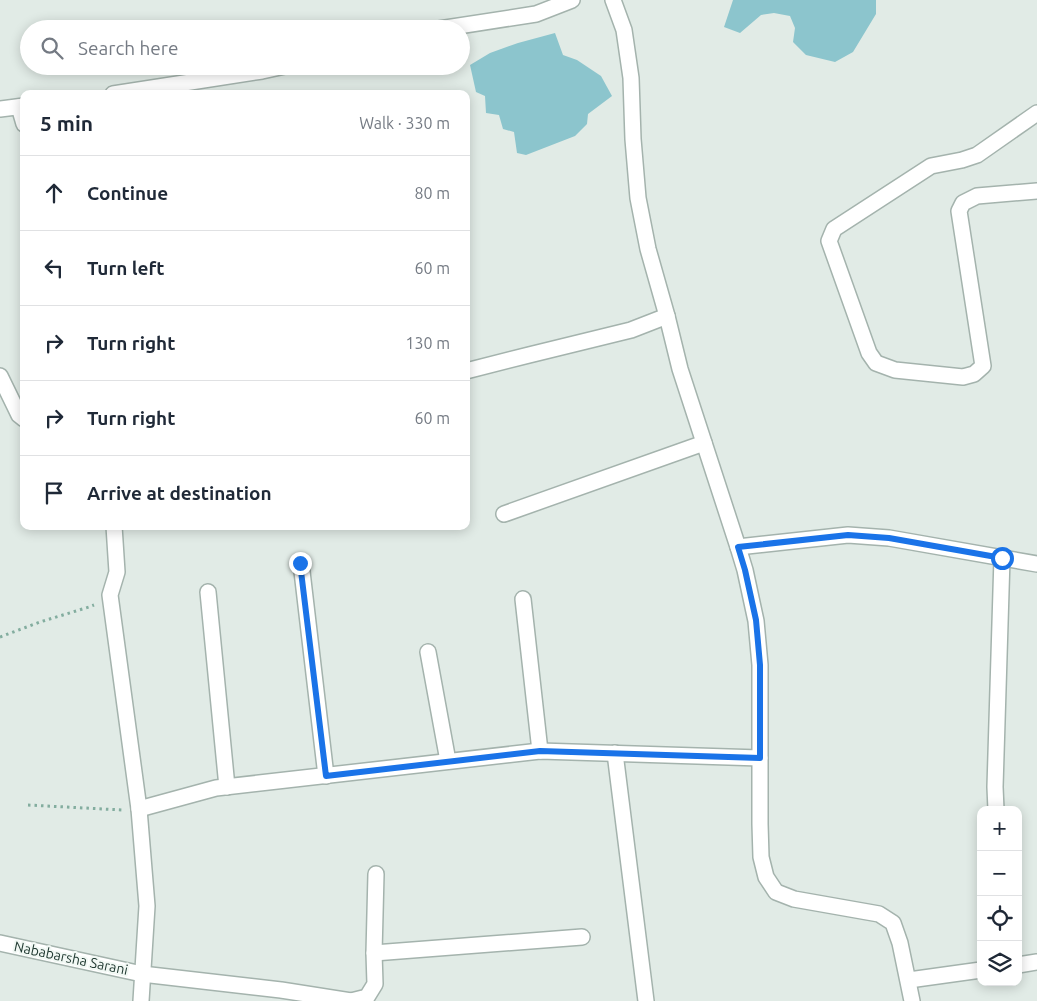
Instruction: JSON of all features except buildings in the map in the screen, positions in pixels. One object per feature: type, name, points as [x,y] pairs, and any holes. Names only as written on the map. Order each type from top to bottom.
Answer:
[{"type":"street","points":[[470,24],[536,14],[572,0]]},
{"type":"street","points":[[613,0],[624,30],[631,78],[633,139],[638,198],[648,249],[680,369],[745,570],[756,620],[760,665],[760,824],[762,857],[766,877],[776,892],[794,899],[879,914],[893,923],[900,943],[912,1001]]},
{"type":"street","points":[[140,90],[242,75]]},
{"type":"street","points":[[0,109],[20,107]]},
{"type":"street","points":[[1037,113],[978,155],[931,166],[834,229],[829,241],[869,353],[876,363],[895,370],[963,377],[974,374],[983,366],[959,211],[963,203],[978,196],[1037,191]]},
{"type":"street","points":[[470,371],[631,330],[667,316]]},
{"type":"street","points":[[0,376],[20,415]]},
{"type":"street","points":[[504,514],[704,443]]},
{"type":"street","points":[[114,530],[117,572],[110,595],[139,810],[147,906],[141,1001]]},
{"type":"street","points":[[738,547],[848,535],[889,538],[1037,564]]},
{"type":"street","points":[[996,806],[1002,558]]},
{"type":"street","points":[[300,563],[326,776]]},
{"type":"street","points":[[208,592],[227,787]]},
{"type":"street","points":[[523,599],[540,751]]},
{"type":"street","points":[[428,652],[448,761]]},
{"type":"street","points":[[139,810],[216,788],[540,751],[760,758]]},
{"type":"street","points":[[615,753],[646,1001]]},
{"type":"street","points":[[351,1001],[368,999],[376,984],[374,953],[376,874]]},
{"type":"street","points":[[374,953],[582,936]]},
{"type":"street","name":"Nababarsha Sarani","points":[[0,943],[142,974],[291,996],[351,1001]]},
{"type":"street","points":[[1022,964],[1037,962]]},
{"type":"street","points":[[908,980],[977,971]]},
{"type":"path","points":[[0,637],[40,622],[90,607],[110,595]]},
{"type":"path","points":[[28,805],[139,810]]},
{"type":"water","points":[[733,0],[876,0],[876,14],[853,52],[835,62],[806,55],[793,42],[795,28],[790,16],[774,13],[761,15],[740,33],[724,27]]},
{"type":"water","points":[[555,33],[563,55],[577,60],[601,76],[612,96],[588,114],[587,124],[575,136],[526,155],[517,153],[514,132],[503,129],[499,115],[486,113],[485,96],[476,92],[470,65],[490,53]]},
{"type":"route","points":[[300,563],[326,776],[540,751],[760,758],[760,665],[756,620],[738,547],[848,535],[889,538],[1002,558]]}]
